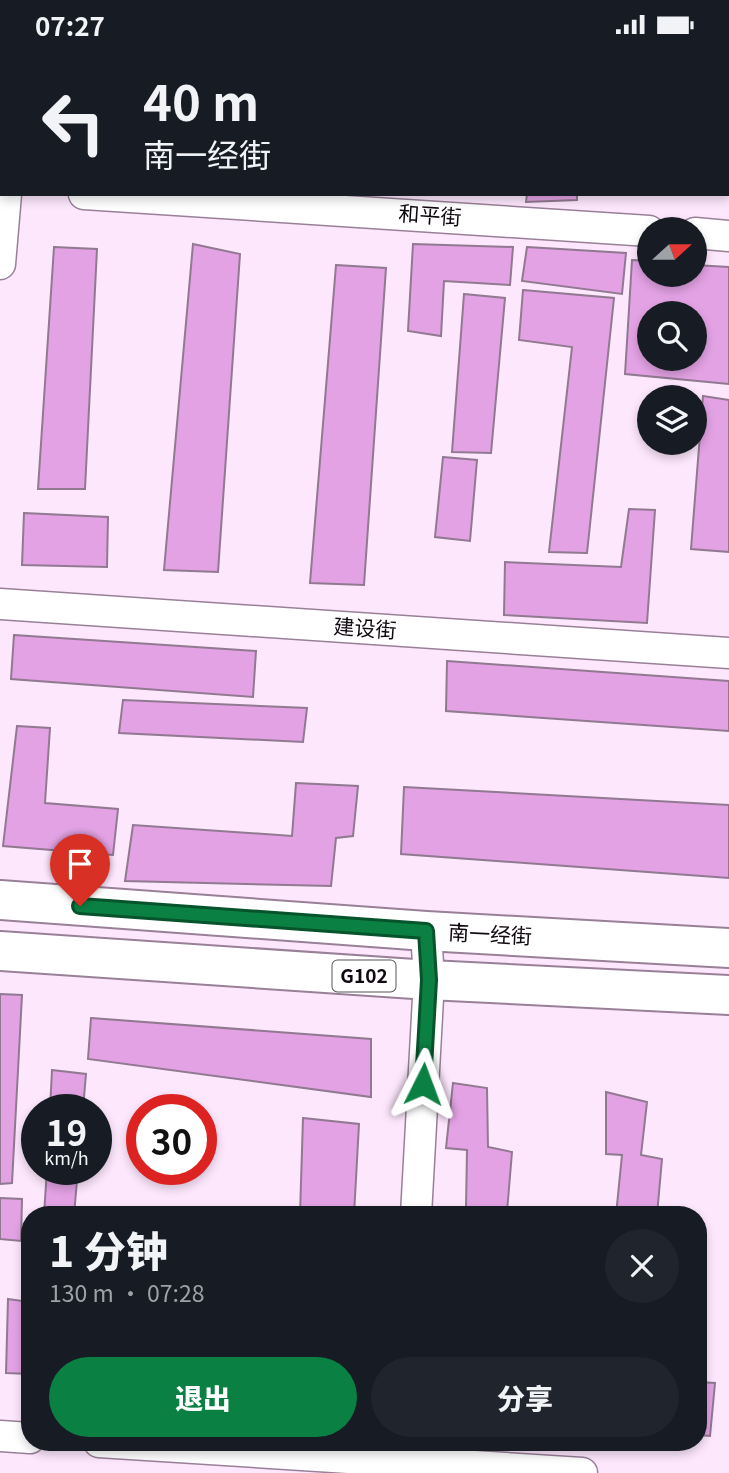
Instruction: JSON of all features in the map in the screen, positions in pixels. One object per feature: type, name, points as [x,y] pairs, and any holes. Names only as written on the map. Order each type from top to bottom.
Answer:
[{"type":"highway","name":"南一经街","points":[[0,900],[426,931],[729,948]]},
{"type":"highway","name":"G102","points":[[0,951],[429,980],[729,995]]},
{"type":"street","points":[[0,264],[6,196]]},
{"type":"street","name":"和平街","points":[[115,196],[637,230]]},
{"type":"street","points":[[707,234],[729,236]]},
{"type":"street","name":"建设街","points":[[0,604],[729,653]]},
{"type":"street","points":[[416,1206],[429,980],[426,931]]},
{"type":"street","points":[[0,1436],[21,1437]]},
{"type":"street","points":[[259,1451],[582,1473]]},
{"type":"building","points":[[527,196],[577,196],[577,200],[526,202]]},
{"type":"building","points":[[193,244],[240,254],[218,572],[164,570]]},
{"type":"building","points":[[413,244],[513,247],[510,285],[444,281],[441,336],[408,331]]},
{"type":"building","points":[[54,247],[97,249],[85,489],[38,489]]},
{"type":"building","points":[[527,247],[626,253],[622,294],[522,281]]},
{"type":"building","points":[[632,260],[637,260],[637,287],[707,287],[707,266],[729,267],[729,384],[625,374]]},
{"type":"building","points":[[336,265],[386,268],[364,585],[310,583]]},
{"type":"building","points":[[523,290],[614,298],[587,553],[549,552],[572,347],[519,340]]},
{"type":"building","points":[[464,294],[505,298],[491,453],[452,452]]},
{"type":"building","points":[[707,397],[729,400],[729,552],[691,549],[698,455],[707,455]]},
{"type":"building","points":[[443,457],[477,460],[470,541],[435,537]]},
{"type":"building","points":[[629,509],[655,510],[647,623],[504,615],[505,562],[621,567]]},
{"type":"building","points":[[24,513],[108,517],[107,567],[22,565]]},
{"type":"building","points":[[14,635],[256,651],[253,697],[11,679]]},
{"type":"building","points":[[447,661],[729,681],[729,731],[446,711]]},
{"type":"building","points":[[123,700],[307,708],[303,742],[119,733]]},
{"type":"building","points":[[17,726],[50,728],[45,803],[118,809],[113,855],[3,846]]},
{"type":"building","points":[[296,783],[358,786],[353,836],[336,838],[331,886],[125,881],[133,825],[292,836]]},
{"type":"building","points":[[404,787],[729,805],[729,878],[401,854]]},
{"type":"building","points":[[0,994],[22,995],[12,1183],[0,1184]]},
{"type":"building","points":[[91,1018],[371,1039],[371,1097],[88,1059]]},
{"type":"building","points":[[52,1070],[86,1074],[84,1094],[51,1094]]},
{"type":"building","points":[[453,1083],[487,1088],[488,1147],[512,1152],[508,1206],[466,1206],[467,1150],[446,1148]]},
{"type":"building","points":[[606,1092],[647,1102],[641,1155],[662,1159],[658,1206],[617,1206],[622,1155],[606,1154]]},
{"type":"building","points":[[303,1118],[359,1124],[354,1206],[300,1206]]},
{"type":"building","points":[[46,1185],[77,1185],[75,1206],[45,1206]]},
{"type":"building","points":[[0,1198],[22,1199],[21,1241],[0,1239]]},
{"type":"building","points":[[8,1299],[21,1301],[21,1374],[6,1373]]},
{"type":"building","points":[[707,1383],[715,1383],[710,1436],[707,1436]]},
{"type":"route","points":[[80,906],[426,931],[429,980],[423,1084]]}]
